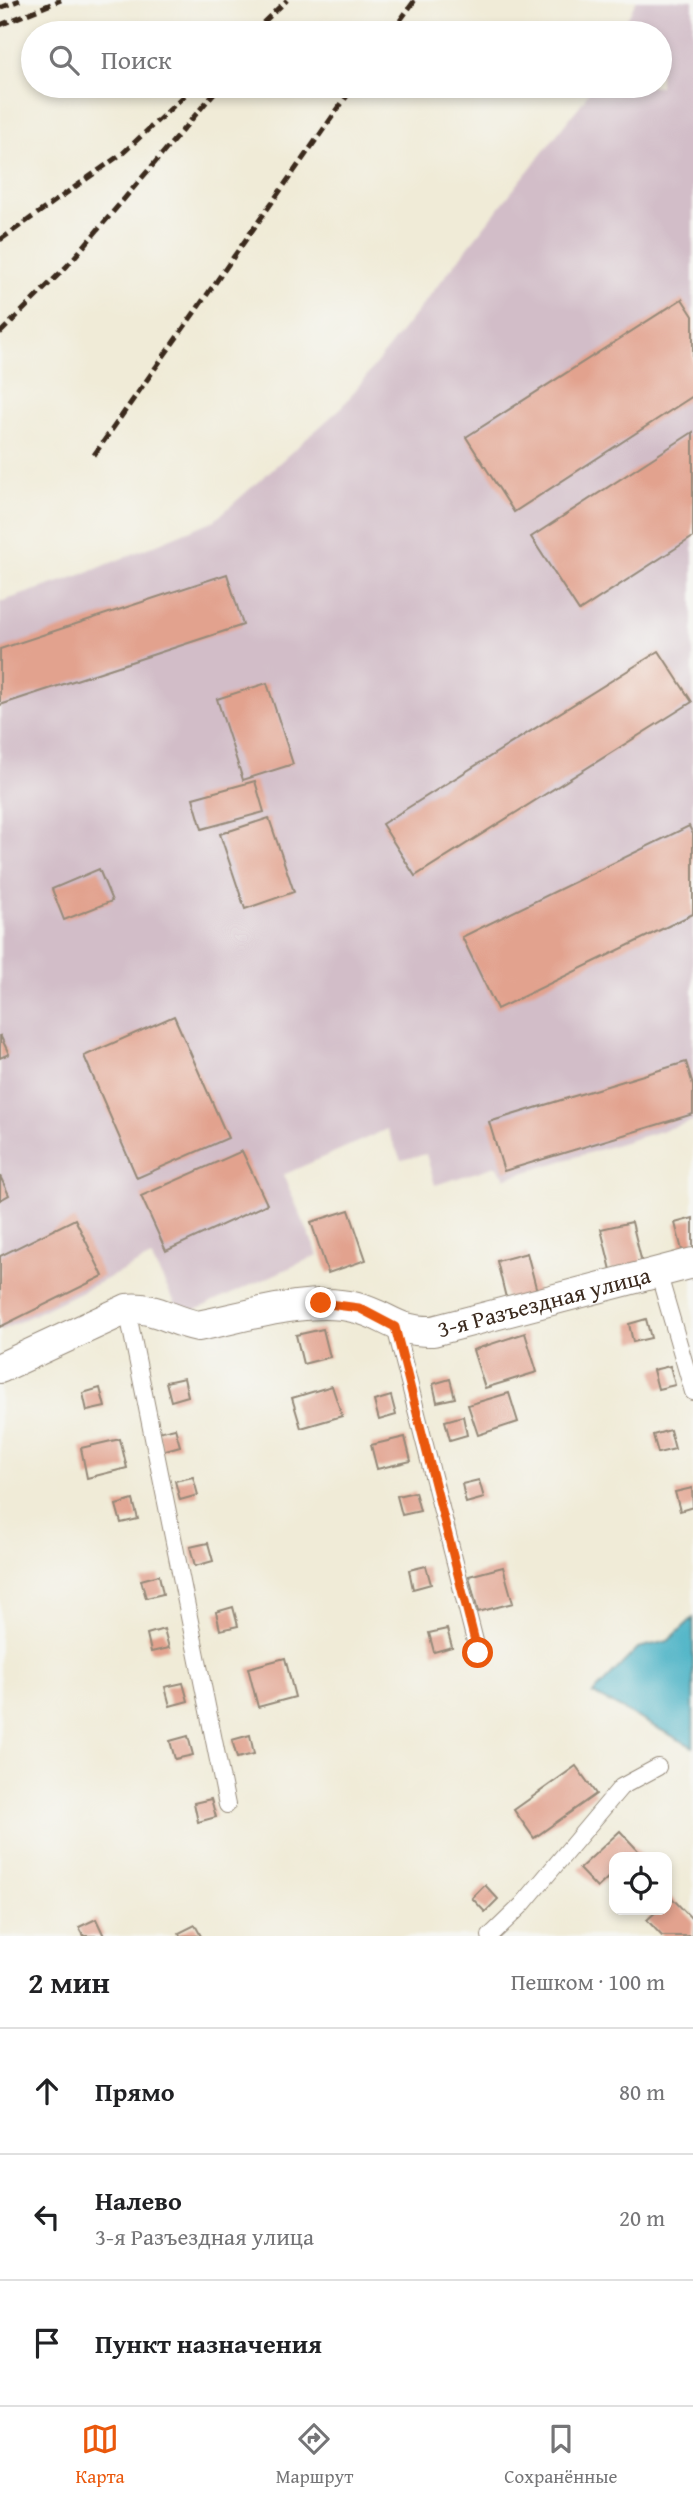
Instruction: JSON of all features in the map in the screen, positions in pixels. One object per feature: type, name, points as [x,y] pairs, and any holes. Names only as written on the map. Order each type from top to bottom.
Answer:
[{"type":"street","name":"3-я Разъездная улица","points":[[0,1368],[127,1309],[144,1307],[161,1311],[179,1323],[198,1326],[321,1303],[359,1308],[395,1327],[414,1332],[433,1331],[693,1263]]},
{"type":"lane","points":[[658,1272],[693,1392]]},
{"type":"lane","points":[[127,1309],[227,1805]]},
{"type":"lane","points":[[395,1327],[478,1653]]},
{"type":"lane","points":[[490,1936],[522,1905],[621,1787],[658,1767]]},
{"type":"shaded area","points":[[637,0],[693,0],[693,1121],[506,1178],[496,1166],[435,1185],[426,1154],[401,1160],[387,1129],[283,1175],[318,1255],[182,1316],[151,1257],[0,1331],[0,602],[84,574],[215,520],[342,407],[585,98],[672,98],[672,21],[626,21]]},
{"type":"water","points":[[693,1618],[693,1747],[593,1694],[638,1648],[668,1641]]},
{"type":"building","points":[[682,299],[693,316],[693,396],[514,512],[466,437]]},
{"type":"building","points":[[693,432],[693,537],[579,611],[531,537]]},
{"type":"building","points":[[227,574],[243,625],[0,705],[0,649]]},
{"type":"building","points":[[659,651],[692,702],[415,876],[382,824]]},
{"type":"building","points":[[267,683],[293,764],[243,780],[217,699]]},
{"type":"building","points":[[255,781],[264,812],[202,829],[193,798]]},
{"type":"building","points":[[269,818],[294,892],[245,909],[220,834]]},
{"type":"building","points":[[689,826],[693,834],[693,914],[497,1009],[462,937]]},
{"type":"building","points":[[99,869],[112,901],[64,920],[52,889]]},
{"type":"building","points":[[174,1016],[228,1138],[137,1178],[84,1056]]},
{"type":"building","points":[[0,1035],[9,1054],[0,1058]]},
{"type":"building","points":[[686,1062],[693,1085],[693,1114],[504,1171],[489,1122]]},
{"type":"building","points":[[242,1151],[267,1204],[166,1251],[141,1196]]},
{"type":"building","points":[[0,1176],[9,1195],[0,1200]]},
{"type":"building","points":[[349,1210],[366,1260],[328,1273],[311,1222]]},
{"type":"building","points":[[693,1218],[693,1252],[683,1254],[675,1223]]},
{"type":"building","points":[[75,1219],[103,1276],[0,1327],[0,1256]]},
{"type":"building","points":[[632,1222],[642,1263],[611,1270],[601,1229]]},
{"type":"building","points":[[527,1253],[538,1295],[507,1302],[497,1261]]},
{"type":"building","points":[[646,1319],[651,1338],[633,1342],[629,1324]]},
{"type":"building","points":[[323,1329],[330,1357],[303,1364],[296,1335]]},
{"type":"building","points":[[525,1333],[537,1372],[485,1388],[473,1350]]},
{"type":"building","points":[[670,1366],[675,1385],[658,1389],[653,1370]]},
{"type":"building","points":[[184,1378],[188,1396],[171,1401],[166,1382]]},
{"type":"building","points":[[450,1379],[455,1398],[437,1402],[433,1384]]},
{"type":"building","points":[[332,1386],[342,1416],[301,1428],[292,1398]]},
{"type":"building","points":[[100,1388],[105,1407],[87,1411],[83,1393]]},
{"type":"building","points":[[509,1393],[518,1422],[478,1435],[468,1405]]},
{"type":"building","points":[[391,1396],[396,1415],[379,1420],[374,1401]]},
{"type":"building","points":[[463,1416],[467,1435],[450,1440],[445,1421]]},
{"type":"building","points":[[175,1428],[180,1446],[162,1451],[158,1432]]},
{"type":"building","points":[[670,1430],[675,1449],[658,1453],[653,1435]]},
{"type":"building","points":[[405,1437],[411,1461],[377,1469],[371,1445]]},
{"type":"building","points":[[120,1439],[127,1468],[87,1478],[81,1448]]},
{"type":"building","points":[[193,1477],[198,1495],[180,1500],[175,1481]]},
{"type":"building","points":[[479,1480],[484,1498],[466,1503],[462,1484]]},
{"type":"building","points":[[692,1488],[693,1507],[680,1511],[675,1492]]},
{"type":"building","points":[[415,1492],[420,1511],[402,1515],[397,1496]]},
{"type":"building","points":[[133,1500],[138,1519],[121,1523],[116,1505]]},
{"type":"building","points":[[208,1543],[213,1561],[195,1566],[190,1547]]},
{"type":"building","points":[[426,1566],[431,1584],[413,1589],[409,1570]]},
{"type":"building","points":[[503,1567],[513,1603],[478,1612],[469,1576]]},
{"type":"building","points":[[159,1575],[163,1594],[146,1598],[141,1580]]},
{"type":"building","points":[[233,1607],[238,1626],[220,1630],[216,1612]]},
{"type":"building","points":[[164,1629],[169,1648],[151,1652],[147,1634]]},
{"type":"building","points":[[447,1629],[452,1647],[434,1652],[429,1633]]},
{"type":"building","points":[[285,1658],[295,1697],[258,1707],[248,1668]]},
{"type":"building","points":[[183,1683],[188,1701],[170,1706],[165,1687]]},
{"type":"building","points":[[250,1735],[254,1754],[237,1758],[232,1740]]},
{"type":"building","points":[[188,1736],[193,1755],[175,1759],[170,1741]]},
{"type":"building","points":[[576,1766],[596,1794],[534,1838],[514,1810]]},
{"type":"building","points":[[211,1799],[216,1817],[198,1822],[194,1803]]},
{"type":"building","points":[[620,1831],[639,1852],[609,1852],[609,1877],[597,1888],[579,1869]]},
{"type":"building","points":[[485,1885],[498,1899],[485,1912],[472,1898]]},
{"type":"building","points":[[672,1898],[693,1920],[692,1936],[662,1936],[647,1920],[652,1915],[672,1915]]},
{"type":"building","points":[[96,1919],[104,1936],[84,1936],[79,1927]]},
{"type":"building","points":[[195,1925],[201,1936],[180,1936],[179,1933]]},
{"type":"railway","points":[[0,8],[20,0]]},
{"type":"railway","points":[[0,25],[61,0]]},
{"type":"railway","points":[[265,21],[287,0]]},
{"type":"railway","points":[[400,21],[415,0]]},
{"type":"railway","points":[[0,240],[123,153],[182,98]]},
{"type":"railway","points":[[0,333],[67,266],[210,98]]},
{"type":"railway","points":[[94,455],[346,98]]},
{"type":"route","points":[[321,1303],[359,1308],[395,1327],[478,1653]]}]
